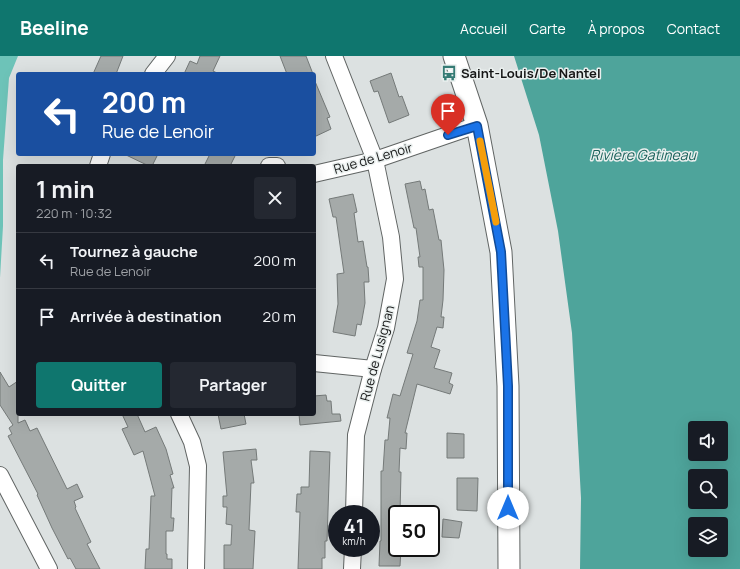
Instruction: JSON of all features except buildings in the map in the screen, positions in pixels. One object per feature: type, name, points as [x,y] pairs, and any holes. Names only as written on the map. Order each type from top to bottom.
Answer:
[{"type":"main road","points":[[454,56],[477,126],[501,252],[508,386],[508,569]]},
{"type":"street","points":[[155,72],[167,56]]},
{"type":"street","name":"Rue de Lusignan","points":[[334,56],[375,160],[391,236],[395,279],[386,328],[373,369],[356,434],[354,505]]},
{"type":"street","name":"Rue de Lenoir","points":[[316,174],[375,160],[477,126]]},
{"type":"street","points":[[316,362],[373,369]]},
{"type":"street","points":[[181,416],[192,442],[198,466],[196,569]]},
{"type":"street","points":[[0,475],[49,569]]},
{"type":"street","points":[[352,569],[353,557]]},
{"type":"green space","points":[[0,56],[18,56],[9,78],[3,160],[3,226],[0,278]]},
{"type":"water","name":"Rivière Gatineau","points":[[514,56],[740,56],[740,569],[580,569],[581,498],[572,333],[558,231],[539,135]]},
{"type":"slow traffic","points":[[480,141],[496,222]]},
{"type":"place","name":"Saint-Louis/De Nantel","points":[[449,73]]},
{"type":"route","points":[[448,135],[477,126],[501,252],[508,386],[508,508]]}]
